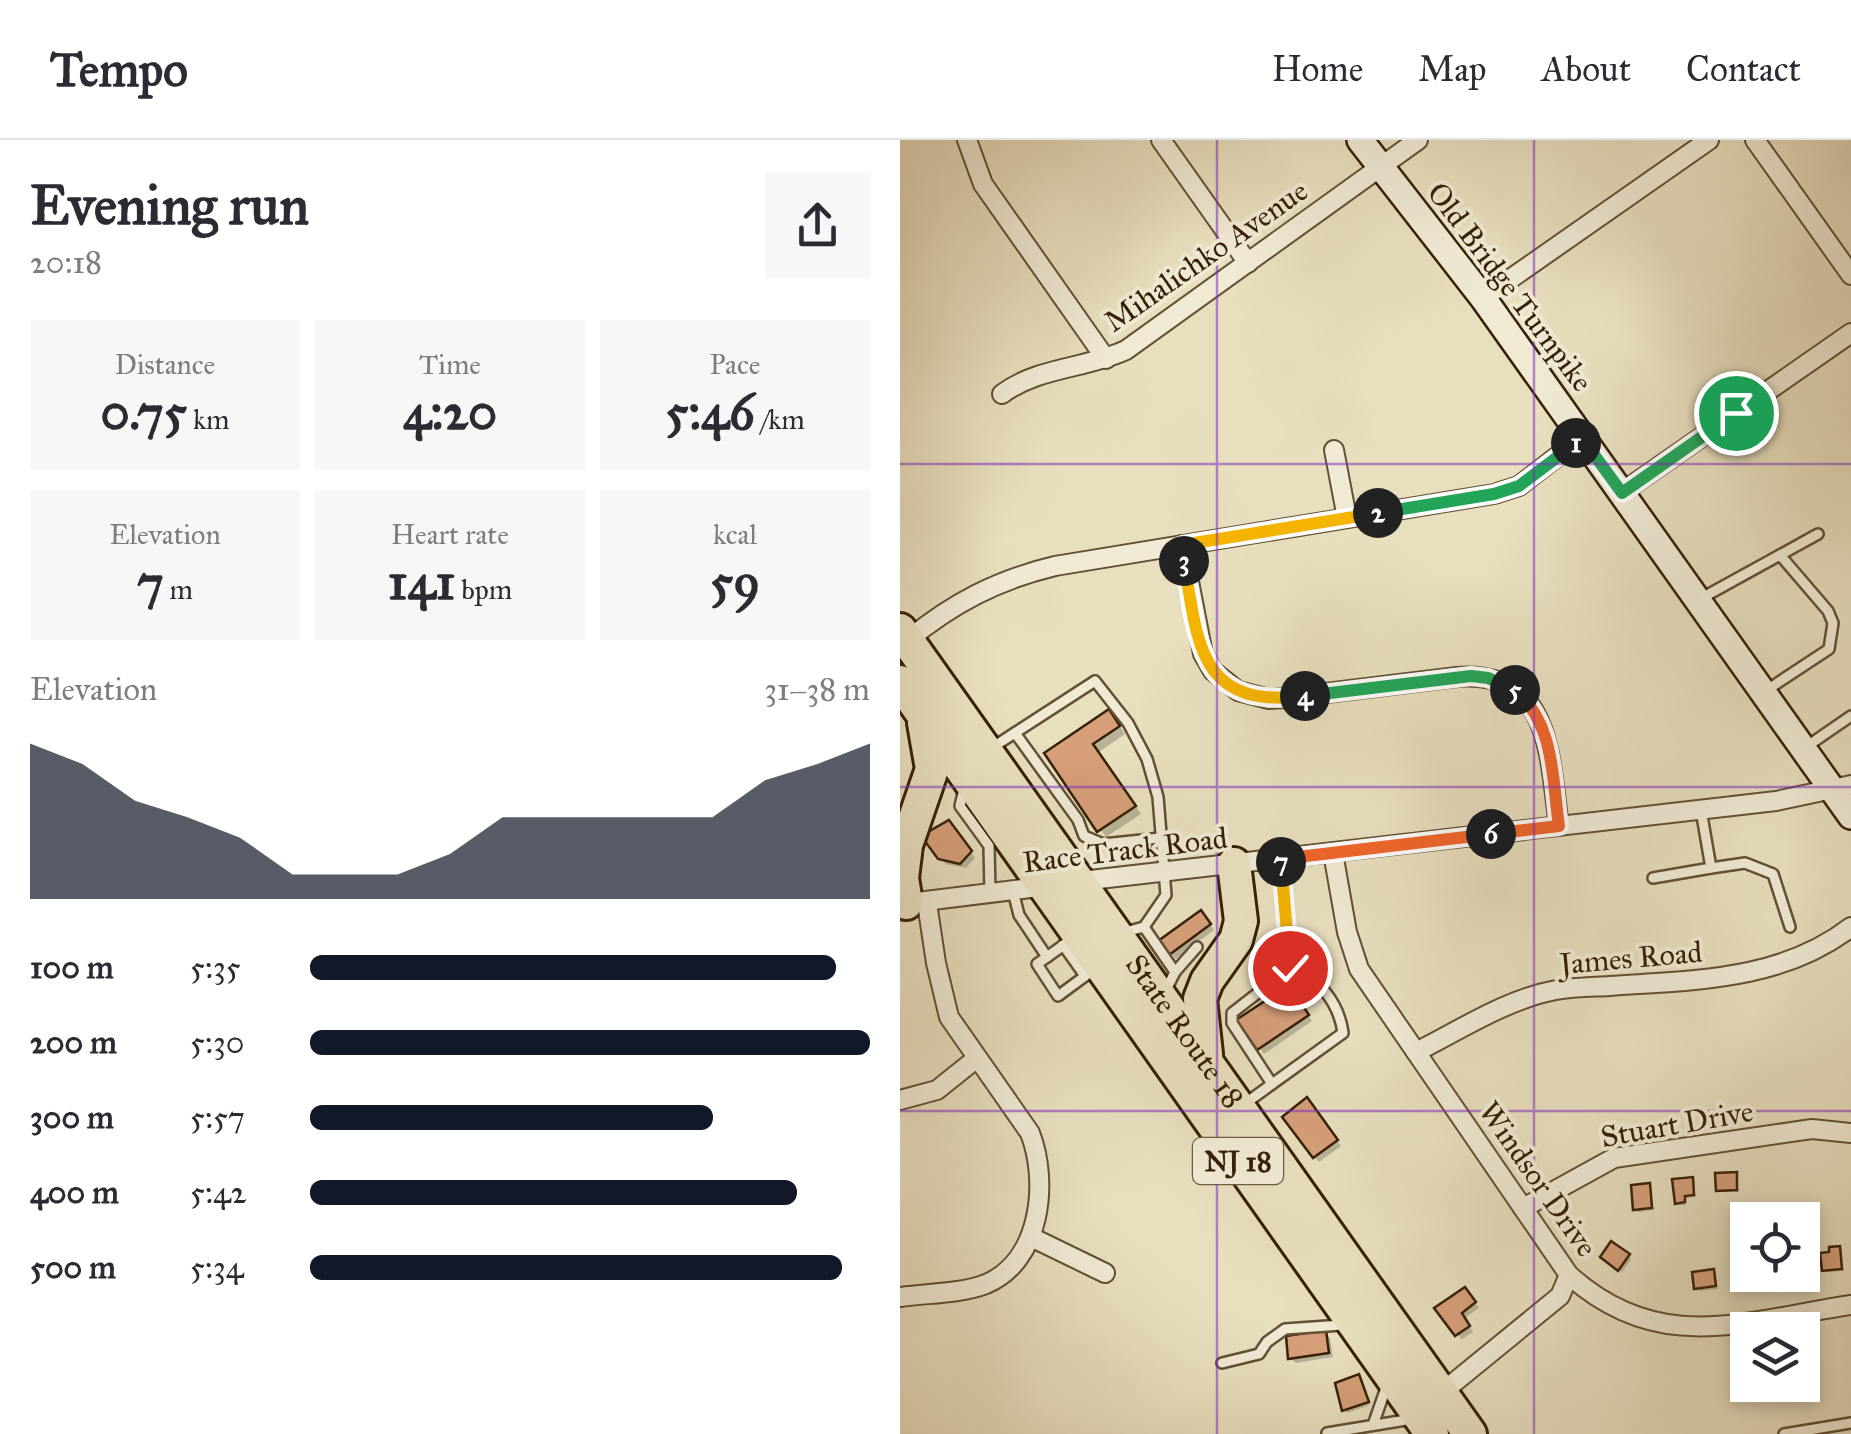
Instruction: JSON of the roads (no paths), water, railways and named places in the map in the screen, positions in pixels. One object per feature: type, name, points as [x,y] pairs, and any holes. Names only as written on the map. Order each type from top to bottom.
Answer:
[{"type":"highway","name":"State Route 18","points":[[904,635],[982,766],[1003,846],[1028,888],[1390,1377],[1431,1415],[1470,1434]]},
{"type":"highway","name":"State Route 18","points":[[900,682],[922,714],[1071,843],[1080,881],[1131,931],[1169,985],[1207,1058],[1431,1415]]},
{"type":"highway","points":[[911,903],[902,878],[906,846],[932,769],[922,714]]},
{"type":"highway","points":[[1207,1058],[1200,1000],[1207,980],[1236,940],[1242,921],[1234,864]]},
{"type":"street","points":[[967,140],[976,168],[993,199],[1106,359]]},
{"type":"street","points":[[1161,140],[1248,263]]},
{"type":"street","name":"Old Bridge Turnpike","points":[[1360,140],[1483,298],[1803,749],[1842,788],[1851,816]]},
{"type":"street","name":"Mihalichko Avenue","points":[[1002,394],[1031,377],[1106,359],[1126,350],[1418,140]]},
{"type":"street","points":[[1483,298],[1709,140]]},
{"type":"street","points":[[1755,140],[1851,274]]},
{"type":"street","points":[[1622,493],[1851,334]]},
{"type":"street","points":[[904,635],[965,598],[1018,575],[1494,494],[1519,486],[1582,438]]},
{"type":"street","points":[[1334,450],[1347,518]]},
{"type":"street","points":[[1182,545],[1203,654],[1224,682],[1238,691],[1269,699],[1457,676],[1503,683],[1529,702],[1545,731],[1559,826]]},
{"type":"street","name":"Race Track Road","points":[[911,903],[1700,810],[1842,788]]},
{"type":"street","name":"Windsor Drive","points":[[1333,852],[1347,932],[1358,969],[1570,1275],[1613,1308],[1644,1321],[1676,1327],[1706,1327],[1851,1305]]},
{"type":"street","points":[[900,1297],[988,1283],[1014,1263],[1031,1237],[1038,1186],[1037,1150],[1030,1132],[950,1017],[911,903]]},
{"type":"street","name":"James Road","points":[[1416,1052],[1501,1008],[1555,990],[1734,978],[1829,944],[1851,927]]},
{"type":"street","points":[[900,1100],[938,1090],[977,1058]]},
{"type":"street","name":"Stuart Drive","points":[[1524,1208],[1614,1158],[1812,1129],[1851,1133]]},
{"type":"street","points":[[1031,1237],[1105,1273]]},
{"type":"street","points":[[1431,1415],[1560,1296],[1570,1275]]},
{"type":"lane","points":[[1698,601],[1818,534]]},
{"type":"lane","points":[[1763,692],[1829,649],[1832,623],[1818,598],[1780,554]]},
{"type":"lane","points":[[982,766],[1095,681],[1128,723],[1148,759],[1158,797],[1166,895],[1131,931]]},
{"type":"lane","points":[[1803,749],[1851,716]]},
{"type":"lane","points":[[1700,810],[1711,868]]},
{"type":"lane","points":[[1071,843],[1161,838]]},
{"type":"lane","points":[[990,894],[1003,846]]},
{"type":"lane","points":[[1281,859],[1290,968]]},
{"type":"lane","points":[[1653,878],[1745,863],[1773,874],[1790,927]]},
{"type":"lane","points":[[1028,888],[1019,915],[1047,957]]},
{"type":"lane","points":[[1070,940],[1037,964],[1058,996],[1093,971]]},
{"type":"lane","points":[[1169,985],[1197,947]]},
{"type":"lane","points":[[1240,1107],[1343,1033],[1341,1020],[1325,991],[1308,974],[1290,968]]},
{"type":"lane","points":[[1272,1084],[1232,1023],[1232,1012],[1290,968]]},
{"type":"lane","points":[[1222,1363],[1258,1354],[1285,1329],[1354,1325]]},
{"type":"lane","points":[[1373,1425],[1390,1377]]},
{"type":"lane","points":[[1327,1433],[1431,1415]]},
{"type":"lane","points":[[1784,1434],[1851,1423]]}]
